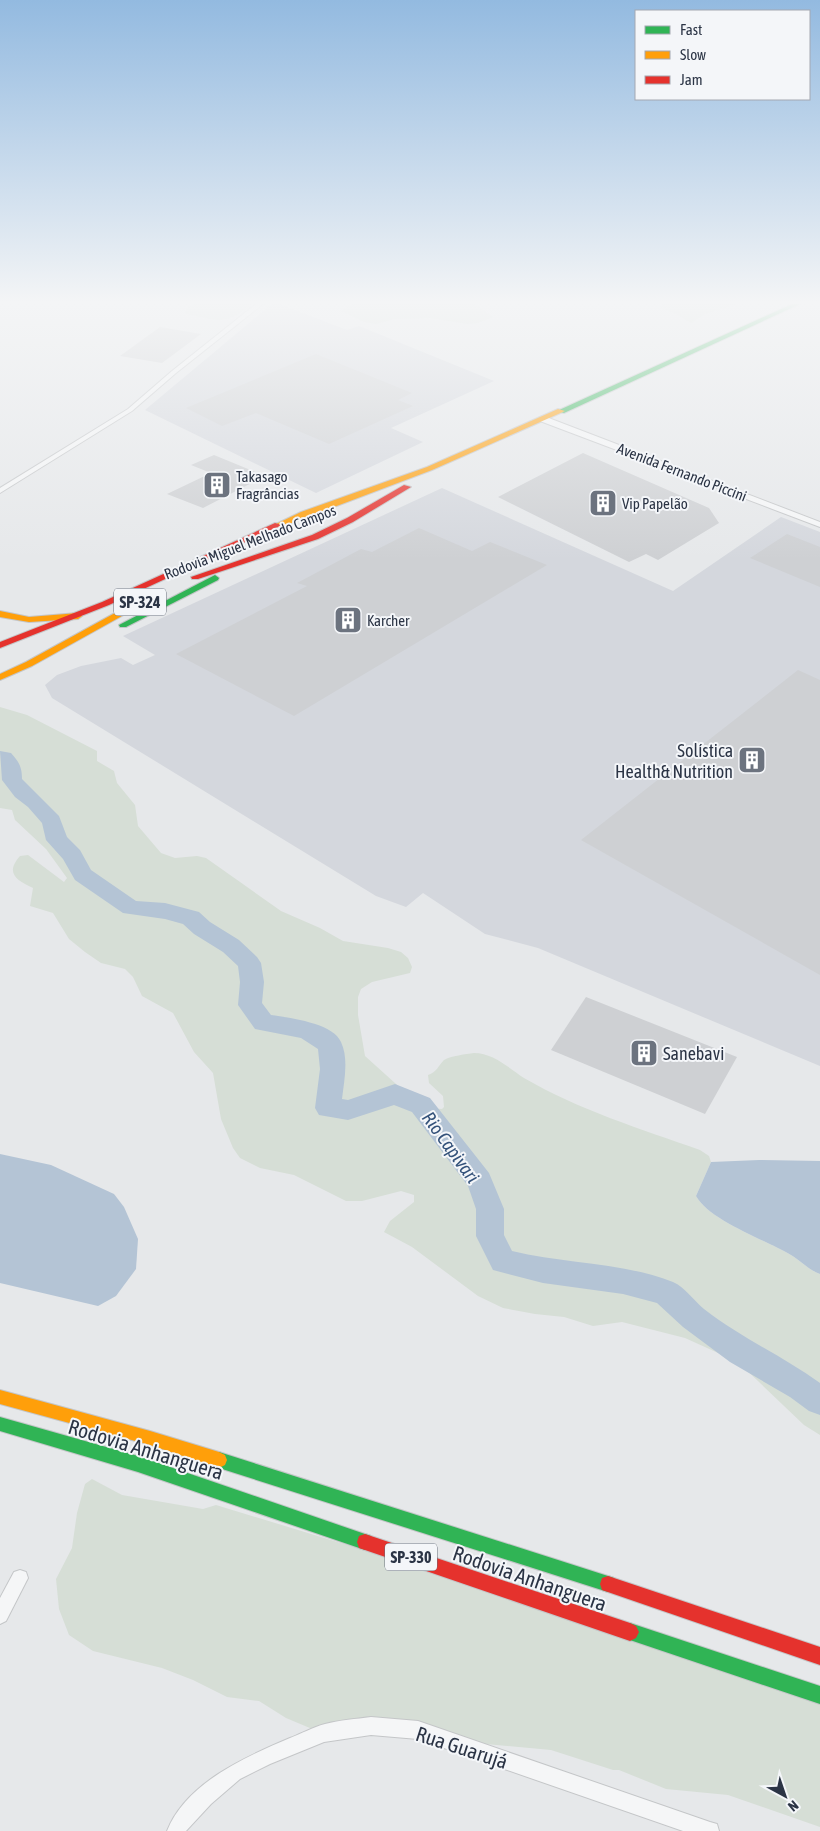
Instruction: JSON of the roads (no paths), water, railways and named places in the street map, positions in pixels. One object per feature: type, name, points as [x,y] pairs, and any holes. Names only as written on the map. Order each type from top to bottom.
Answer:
[{"type":"main road","name":"Rodovia Miguel Melhado Campos","points":[[0,645],[78,616],[301,514],[412,476],[610,389]]},
{"type":"main road","name":"Rodovia Miguel Melhado Campos","points":[[157,594],[203,574],[288,546],[347,522],[483,446]]},
{"type":"main road","points":[[275,526],[296,522],[309,525],[312,529],[311,533],[288,546]]},
{"type":"main road","points":[[107,634],[185,595],[255,556]]},
{"type":"main road","name":"SP-324","points":[[0,677],[29,664],[115,614],[142,601]]},
{"type":"main road","points":[[0,614],[26,620],[78,616]]},
{"type":"main road","points":[[27,678],[42,670]]},
{"type":"main road","name":"Rodovia Anhanguera","points":[[0,1397],[159,1441],[587,1577],[820,1656]]},
{"type":"main road","name":"Rodovia Anhanguera","points":[[0,1424],[138,1464],[574,1614],[820,1695]]},
{"type":"street","points":[[0,491],[130,410],[154,389]]},
{"type":"street","name":"Avenida Fernando Piccini","points":[[549,417],[820,525]]},
{"type":"street","points":[[0,1615],[20,1578]]},
{"type":"street","name":"Rua Guarujá","points":[[176,1831],[181,1822],[204,1797],[234,1773],[324,1733],[371,1726],[418,1730],[710,1831]]},
{"type":"water","points":[[0,1154],[51,1165],[114,1194],[124,1207],[138,1239],[136,1269],[116,1296],[98,1306],[0,1283]]},
{"type":"water","points":[[759,1160],[820,1161],[820,1274],[791,1255],[713,1214],[696,1196],[711,1162]]},
{"type":"waterway","name":"Rio Capivari","points":[[0,757],[4,757],[12,767],[12,780],[52,821],[57,840],[72,855],[83,875],[131,908],[165,911],[191,918],[202,928],[231,946],[249,963],[252,982],[250,1005],[264,1023],[307,1030],[330,1044],[333,1069],[328,1108],[348,1110],[395,1094],[421,1105],[479,1181],[490,1209],[490,1236],[503,1261],[543,1271],[623,1281],[666,1292],[693,1318],[741,1352],[801,1387],[820,1401]]},
{"type":"place","name":"Takasago Fragrâncias","points":[[217,485]]},
{"type":"place","name":"Vip Papelão","points":[[603,503]]},
{"type":"place","name":"Karcher","points":[[348,620]]},
{"type":"place","name":"Solística Health& Nutrition","points":[[752,760]]},
{"type":"place","name":"Sanebavi","points":[[644,1053]]}]
